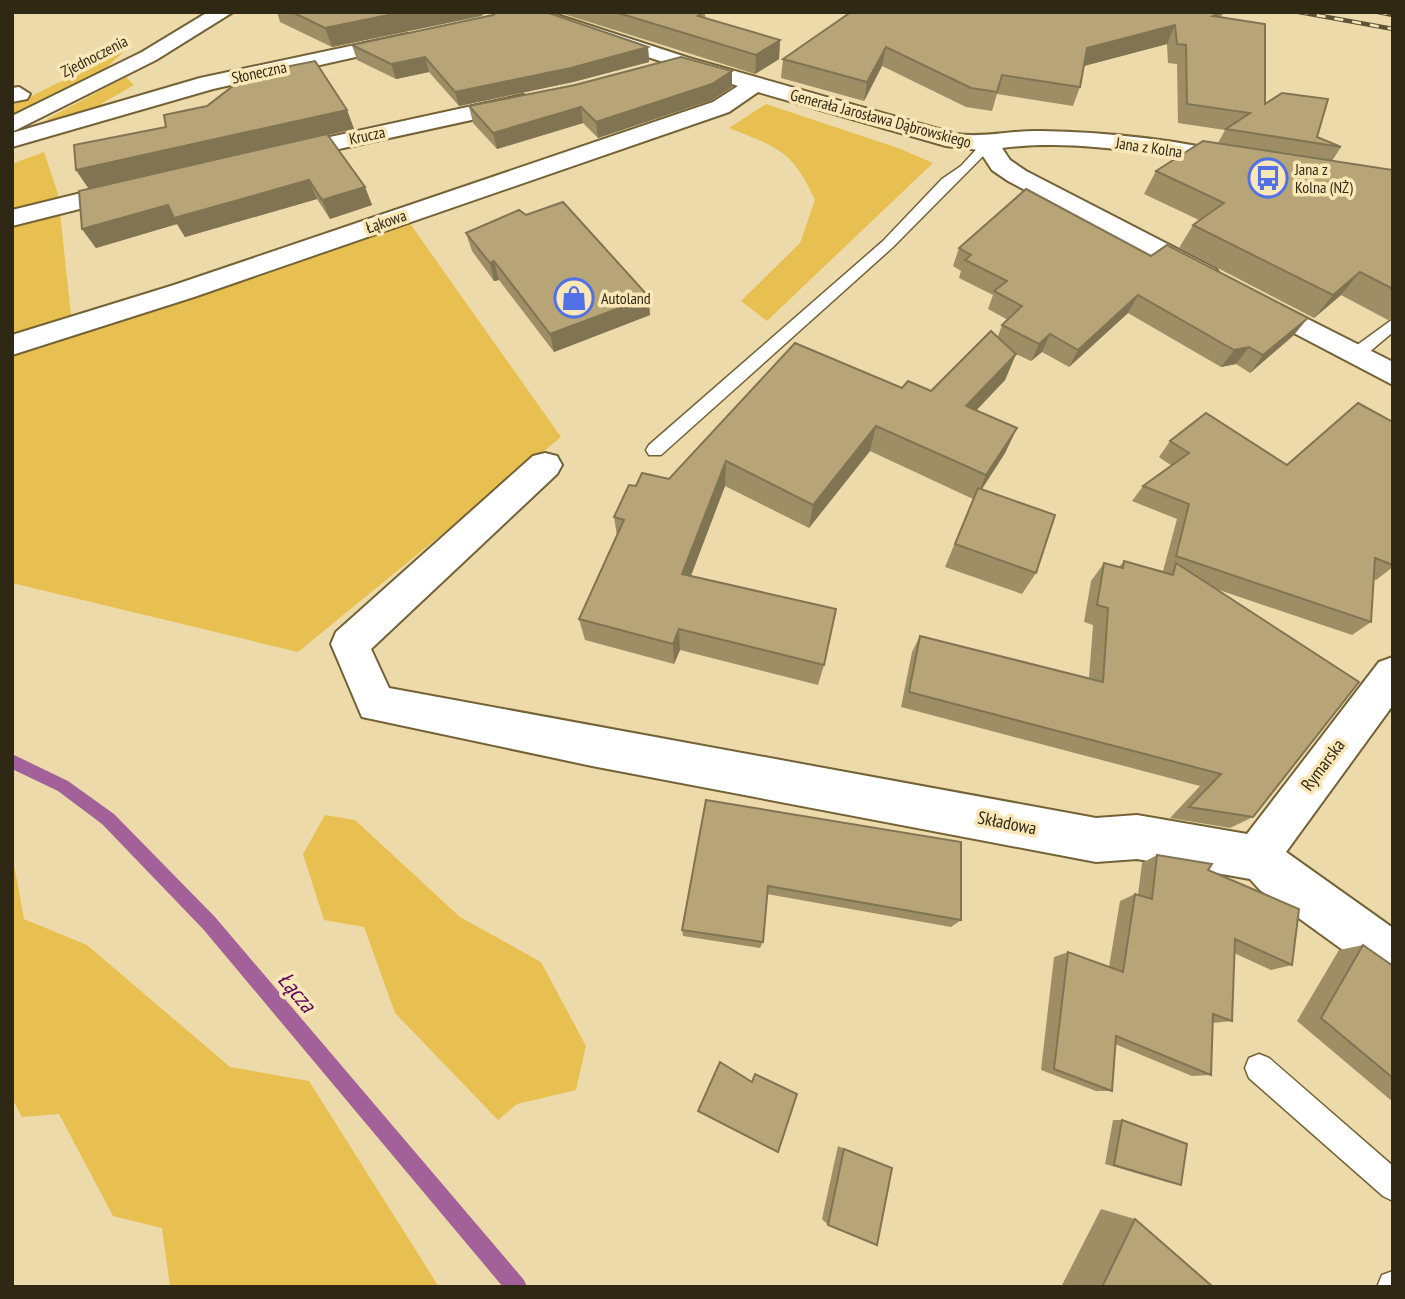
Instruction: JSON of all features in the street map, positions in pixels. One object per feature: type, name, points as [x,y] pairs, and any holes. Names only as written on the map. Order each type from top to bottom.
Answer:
[{"type":"street","name":"Generała Jarosława Dąbrowskiego","points":[[527,12],[681,64],[954,142],[988,145],[1000,164],[1017,176],[1393,375]]},
{"type":"street","name":"Zjednoczenia","points":[[12,125],[149,56],[223,13]]},
{"type":"street","name":"Słoneczna","points":[[12,140],[208,83],[422,37]]},
{"type":"street","name":"Zjednoczenia","points":[[149,56],[144,73],[155,82],[176,85],[208,83]]},
{"type":"street","points":[[638,75],[681,64]]},
{"type":"street","name":"Zjednoczenia","points":[[15,95],[42,83]]},
{"type":"street","name":"Łąkowa","points":[[12,345],[197,286],[721,107],[754,85]]},
{"type":"street","name":"Krucza","points":[[255,160],[549,97]]},
{"type":"street","name":"Jana z Kolna","points":[[988,145],[1003,140],[1039,137],[1097,140],[1255,164]]},
{"type":"street","points":[[12,218],[150,184]]},
{"type":"street","name":"Składowa","points":[[545,465],[350,644],[376,704],[1096,841],[1137,837],[1262,859]]},
{"type":"street","name":"Rymarska","points":[[1262,859],[1266,841],[1393,674]]},
{"type":"street","points":[[1262,859],[1276,874],[1393,957]]},
{"type":"lane","points":[[655,450],[888,244],[947,182],[966,169],[988,145]]},
{"type":"lane","points":[[1355,355],[1393,324]]},
{"type":"lane","points":[[1259,1068],[1393,1186]]},
{"type":"shaded area","points":[[129,47],[104,70],[12,116],[12,106]]},
{"type":"shaded area","points":[[126,77],[134,85],[101,104],[101,108],[50,122],[47,119]]},
{"type":"shaded area","points":[[766,104],[898,148],[933,163],[767,321],[741,301],[800,243],[815,200],[799,170],[782,153],[729,128]]},
{"type":"shaded area","points":[[44,152],[58,194],[73,334],[274,260],[399,208],[561,437],[298,652],[12,583],[12,164]]},
{"type":"shaded area","points":[[325,815],[355,820],[460,917],[541,962],[586,1046],[576,1090],[517,1104],[498,1120],[395,1013],[364,927],[324,920],[303,854]]},
{"type":"shaded area","points":[[12,854],[24,919],[87,945],[230,1067],[309,1081],[439,1287],[170,1287],[162,1228],[113,1216],[59,1114],[22,1117],[12,1098]]},
{"type":"building","points":[[292,12],[403,12],[325,28]]},
{"type":"building","points":[[497,12],[546,12],[648,47],[571,68],[455,92],[425,57],[391,64],[352,45]]},
{"type":"building","points":[[615,12],[704,12],[698,16],[780,40],[756,55]]},
{"type":"building","points":[[851,12],[1223,12],[1213,16],[1265,24],[1265,104],[1282,93],[1328,99],[1317,137],[1341,147],[1226,129],[1250,113],[1187,104],[1186,45],[1177,44],[1175,25],[1087,48],[1080,87],[1002,75],[997,92],[971,88],[886,47],[867,82],[783,59]]},
{"type":"building","points":[[681,57],[732,71],[712,84],[596,122],[581,107],[493,133],[469,106],[575,85]]},
{"type":"building","points":[[315,61],[347,110],[76,170],[74,145],[166,127],[164,115],[207,106],[233,86],[263,79],[260,72]]},
{"type":"building","points":[[327,134],[365,187],[322,200],[309,180],[174,218],[168,205],[82,229],[79,191]]},
{"type":"building","points":[[1203,141],[1393,170],[1393,289],[1360,272],[1333,295],[1193,225],[1224,203],[1156,171]]},
{"type":"building","points":[[1026,189],[1151,256],[1167,245],[1308,318],[1263,355],[1249,347],[1234,350],[1138,295],[1078,350],[1050,334],[1039,344],[1002,325],[1022,306],[994,291],[1007,281],[965,260],[971,255],[959,248]]},
{"type":"building","points":[[563,202],[649,297],[550,334],[494,261],[490,263],[466,233],[519,210],[526,215]]},
{"type":"building","points":[[991,331],[1016,354],[966,406],[1017,428],[986,475],[876,426],[813,505],[726,461],[682,574],[836,609],[824,665],[679,629],[673,644],[579,619],[624,520],[614,517],[629,485],[636,486],[642,473],[669,479],[795,343],[902,388],[908,381],[931,391]]},
{"type":"building","points":[[1358,403],[1393,422],[1393,565],[1375,558],[1371,622],[1176,556],[1189,504],[1143,486],[1189,453],[1170,441],[1206,413],[1287,465]]},
{"type":"building","points":[[978,488],[1055,515],[1036,573],[955,544]]},
{"type":"building","points":[[1124,561],[1173,575],[1176,563],[1359,682],[1253,817],[1189,807],[1221,774],[909,692],[920,636],[1103,682],[1108,608],[1097,605],[1104,563],[1123,568]]},
{"type":"building","points":[[706,800],[961,842],[961,920],[768,886],[763,942],[682,930]]},
{"type":"building","points":[[1157,855],[1212,864],[1208,870],[1299,909],[1292,965],[1235,939],[1232,1021],[1213,1014],[1211,1075],[1116,1036],[1112,1091],[1054,1069],[1068,952],[1123,972],[1135,894],[1152,899]]},
{"type":"building","points":[[1363,945],[1393,966],[1393,1078],[1321,1018]]},
{"type":"building","points":[[720,1062],[752,1082],[755,1074],[797,1094],[778,1152],[698,1111]]},
{"type":"building","points":[[1122,1120],[1187,1144],[1181,1185],[1114,1165]]},
{"type":"building","points":[[844,1149],[892,1168],[877,1245],[828,1225]]},
{"type":"building","points":[[1135,1219],[1213,1287],[1102,1287]]},
{"type":"waterway","name":"Łącza","points":[[12,761],[63,786],[108,819],[209,923],[517,1287]]},
{"type":"railway","points":[[1299,12],[1393,29]]},
{"type":"railway","points":[[1378,12],[1393,15]]},
{"type":"place","name":"Jana z Kolna (NŻ)","points":[[1268,178]]},
{"type":"place","name":"Autoland","points":[[574,298]]}]
